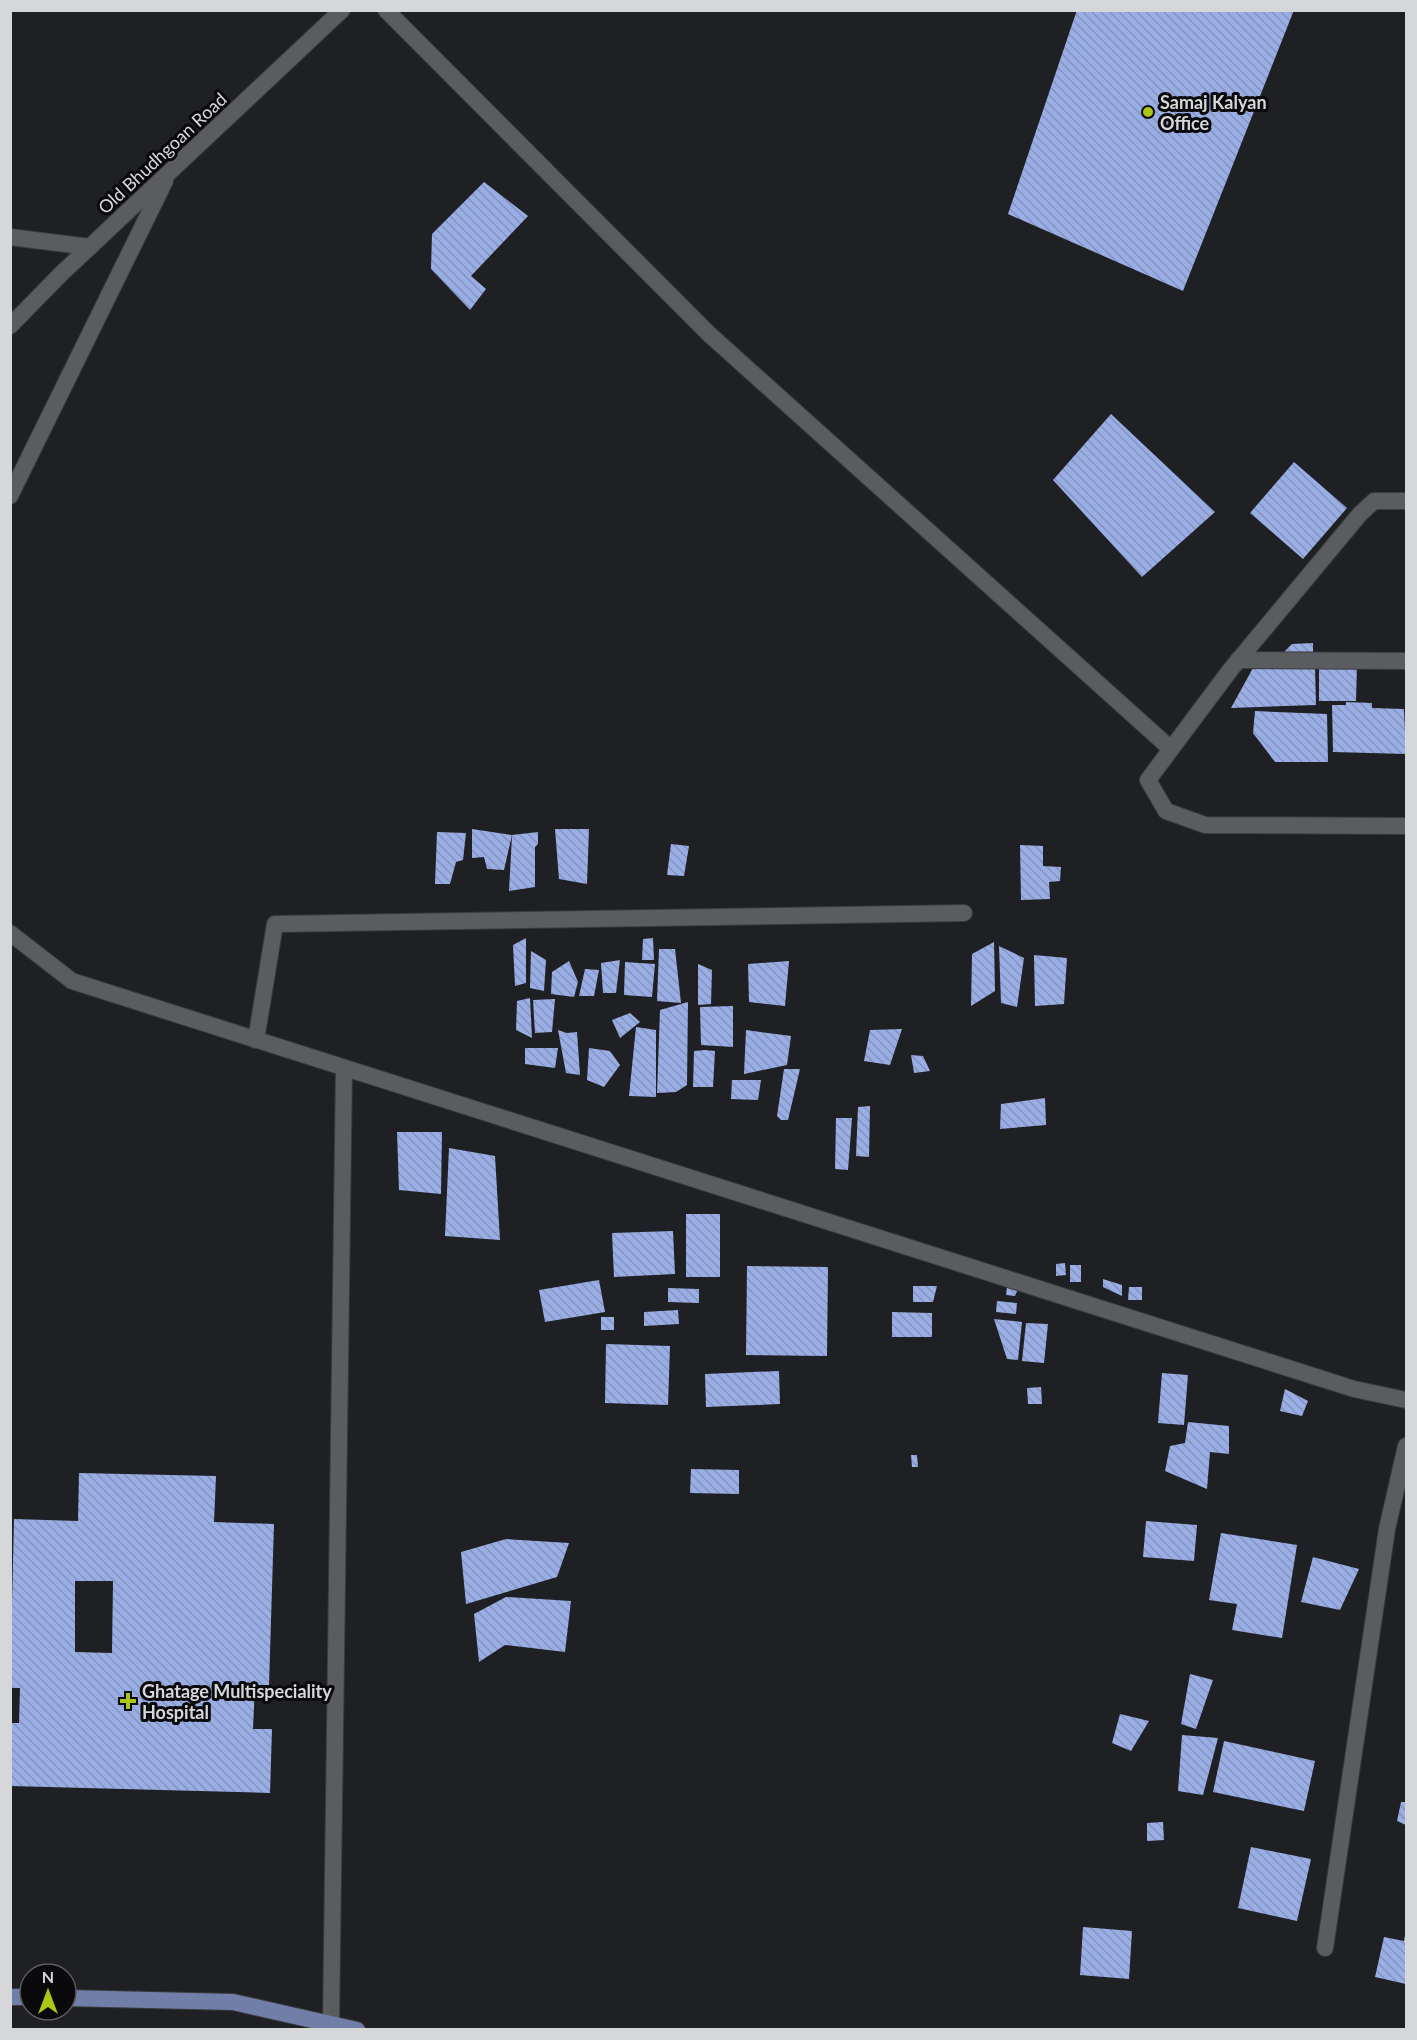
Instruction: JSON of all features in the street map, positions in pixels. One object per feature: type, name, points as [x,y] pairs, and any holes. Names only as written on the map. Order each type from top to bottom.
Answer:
[{"type":"main road","points":[[78,1998],[233,2001],[357,2030]]},
{"type":"street","name":"Old Bhudhgoan Road","points":[[10,326],[90,247],[342,10]]},
{"type":"street","points":[[386,10],[709,334],[1171,749]]},
{"type":"street","points":[[10,496],[169,172]]},
{"type":"street","points":[[10,237],[90,247]]},
{"type":"street","points":[[1407,501],[1374,501],[1367,507],[1238,660],[1148,780],[1166,811],[1205,825],[1407,826]]},
{"type":"street","points":[[1238,660],[1407,661]]},
{"type":"street","points":[[256,1040],[275,924],[964,913]]},
{"type":"street","points":[[10,933],[72,981],[1354,1389],[1407,1400]]},
{"type":"street","points":[[331,2023],[344,1068]]},
{"type":"street","points":[[1325,1948],[1387,1529],[1407,1446]]},
{"type":"building","name":"Samaj Kalyan Office","points":[[1077,10],[1294,10],[1183,291],[1008,214]]},
{"type":"building","points":[[484,182],[528,216],[471,276],[486,289],[470,310],[431,269],[432,234]]},
{"type":"building","points":[[1111,414],[1215,512],[1142,577],[1053,480]]},
{"type":"building","points":[[1294,462],[1347,508],[1303,559],[1250,513]]},
{"type":"building","points":[[1313,643],[1313,656],[1280,656],[1292,644]]},
{"type":"building","points":[[1319,663],[1357,664],[1356,701],[1319,701]]},
{"type":"building","points":[[1253,668],[1315,668],[1316,705],[1231,708]]},
{"type":"building","points":[[1346,702],[1372,703],[1372,708],[1404,709],[1406,754],[1333,752],[1332,705],[1346,705]]},
{"type":"building","points":[[1255,711],[1327,714],[1328,762],[1275,762],[1253,733]]},
{"type":"building","points":[[472,829],[512,835],[504,870],[487,869],[484,857],[472,858]]},
{"type":"building","points":[[555,829],[589,829],[587,884],[559,879]]},
{"type":"building","points":[[437,832],[466,833],[463,860],[456,862],[450,884],[435,884]]},
{"type":"building","points":[[538,832],[538,844],[535,847],[535,887],[509,891],[512,835]]},
{"type":"building","points":[[671,844],[689,846],[684,876],[667,875]]},
{"type":"building","points":[[1020,845],[1043,846],[1043,866],[1061,867],[1060,881],[1049,882],[1050,899],[1021,900]]},
{"type":"building","points":[[526,938],[526,983],[515,986],[513,945]]},
{"type":"building","points":[[653,938],[654,960],[642,960],[643,939]]},
{"type":"building","points":[[994,942],[995,991],[971,1006],[972,954]]},
{"type":"building","points":[[999,946],[1024,958],[1017,1007],[1001,1003]]},
{"type":"building","points":[[659,949],[675,949],[681,1003],[657,1001]]},
{"type":"building","points":[[531,951],[546,960],[544,991],[530,988]]},
{"type":"building","points":[[1034,955],[1067,958],[1064,1004],[1035,1006]]},
{"type":"building","points":[[620,960],[616,993],[603,993],[601,963]]},
{"type":"building","points":[[569,961],[578,982],[574,997],[551,994],[552,972]]},
{"type":"building","points":[[789,961],[785,1006],[749,1002],[748,964]]},
{"type":"building","points":[[625,962],[655,964],[652,997],[624,995]]},
{"type":"building","points":[[698,964],[712,970],[711,1004],[698,1005]]},
{"type":"building","points":[[585,969],[599,970],[594,996],[579,996]]},
{"type":"building","points":[[530,998],[532,1038],[516,1030],[517,1001]]},
{"type":"building","points":[[555,999],[552,1032],[535,1033],[533,1000]]},
{"type":"building","points":[[688,1002],[687,1085],[676,1092],[657,1093],[660,1010]]},
{"type":"building","points":[[733,1006],[733,1047],[701,1045],[700,1007]]},
{"type":"building","points":[[630,1013],[640,1022],[620,1038],[612,1020]]},
{"type":"building","points":[[636,1027],[656,1030],[656,1097],[629,1096]]},
{"type":"building","points":[[902,1029],[890,1065],[864,1061],[870,1030]]},
{"type":"building","points":[[558,1030],[567,1033],[577,1032],[580,1075],[566,1073]]},
{"type":"building","points":[[746,1030],[791,1036],[787,1065],[744,1074]]},
{"type":"building","points":[[525,1048],[558,1048],[555,1068],[525,1064]]},
{"type":"building","points":[[589,1048],[610,1051],[620,1065],[604,1087],[587,1080]]},
{"type":"building","points":[[694,1051],[715,1051],[713,1087],[693,1087]]},
{"type":"building","points":[[911,1055],[923,1056],[930,1071],[914,1073]]},
{"type":"building","points":[[784,1069],[800,1069],[788,1120],[781,1120],[777,1116]]},
{"type":"building","points":[[732,1080],[761,1080],[758,1100],[731,1099]]},
{"type":"building","points":[[1045,1098],[1046,1125],[1000,1129],[1001,1104]]},
{"type":"building","points":[[870,1106],[869,1157],[856,1156],[858,1107]]},
{"type":"building","points":[[836,1118],[852,1118],[848,1170],[835,1169]]},
{"type":"building","points":[[397,1132],[442,1132],[441,1194],[399,1190]]},
{"type":"building","points":[[449,1148],[495,1156],[500,1240],[445,1236]]},
{"type":"building","points":[[686,1214],[720,1214],[720,1277],[686,1277]]},
{"type":"building","points":[[673,1231],[675,1274],[614,1277],[612,1233]]},
{"type":"building","points":[[1065,1263],[1066,1275],[1056,1276],[1056,1264]]},
{"type":"building","points":[[1070,1265],[1081,1265],[1081,1282],[1070,1282]]},
{"type":"building","points":[[747,1266],[828,1267],[827,1356],[746,1355]]},
{"type":"building","points":[[1103,1279],[1122,1285],[1122,1296],[1103,1287]]},
{"type":"building","points":[[599,1280],[605,1312],[545,1322],[539,1290]]},
{"type":"building","points":[[913,1286],[937,1286],[933,1302],[913,1302]]},
{"type":"building","points":[[1007,1287],[1018,1289],[1015,1296],[1006,1295]]},
{"type":"building","points":[[1129,1287],[1142,1287],[1142,1300],[1128,1300]]},
{"type":"building","points":[[668,1288],[699,1289],[699,1303],[668,1302]]},
{"type":"building","points":[[997,1301],[1017,1303],[1016,1314],[996,1312]]},
{"type":"building","points":[[678,1310],[679,1324],[644,1326],[644,1312]]},
{"type":"building","points":[[892,1312],[932,1313],[932,1337],[892,1337]]},
{"type":"building","points":[[601,1317],[614,1317],[614,1330],[601,1330]]},
{"type":"building","points":[[994,1319],[1022,1322],[1018,1360],[1007,1359]]},
{"type":"building","points":[[1026,1323],[1048,1324],[1044,1363],[1022,1361]]},
{"type":"building","points":[[606,1344],[670,1346],[668,1405],[605,1403]]},
{"type":"building","points":[[779,1371],[780,1404],[706,1407],[705,1374]]},
{"type":"building","points":[[1162,1373],[1188,1375],[1184,1425],[1158,1423]]},
{"type":"building","points":[[1041,1387],[1042,1404],[1028,1404],[1027,1388]]},
{"type":"building","points":[[1285,1389],[1308,1401],[1302,1416],[1280,1411]]},
{"type":"building","points":[[1188,1422],[1229,1426],[1229,1454],[1210,1452],[1207,1489],[1165,1471],[1170,1446],[1185,1443]]},
{"type":"building","points":[[911,1455],[917,1455],[918,1467],[912,1467]]},
{"type":"building","points":[[691,1469],[739,1470],[739,1494],[690,1493]]},
{"type":"building","points":[[79,1473],[216,1476],[214,1522],[274,1524],[269,1685],[255,1685],[253,1729],[272,1729],[270,1793],[10,1786],[10,1723],[19,1723],[20,1688],[10,1688],[14,1519],[78,1521]],"holes":[[[75,1581],[113,1581],[112,1653],[75,1652]]]},
{"type":"building","points":[[1146,1521],[1197,1525],[1194,1561],[1143,1557]]},
{"type":"building","points":[[1221,1533],[1297,1545],[1282,1638],[1232,1630],[1237,1604],[1209,1600]]},
{"type":"building","points":[[506,1539],[569,1543],[557,1577],[466,1604],[461,1552]]},
{"type":"building","points":[[1313,1557],[1359,1569],[1340,1610],[1301,1602]]},
{"type":"building","points":[[506,1597],[571,1601],[565,1652],[505,1645],[479,1662],[474,1614]]},
{"type":"building","points":[[1190,1674],[1213,1680],[1196,1729],[1181,1724]]},
{"type":"building","points":[[1120,1714],[1149,1721],[1131,1751],[1112,1743]]},
{"type":"building","points":[[1182,1735],[1218,1738],[1203,1795],[1178,1791]]},
{"type":"building","points":[[1224,1741],[1315,1761],[1304,1811],[1213,1792]]},
{"type":"building","points":[[1401,1802],[1406,1802],[1406,1825],[1397,1821]]},
{"type":"building","points":[[1163,1822],[1164,1840],[1147,1841],[1147,1823]]},
{"type":"building","points":[[1251,1847],[1311,1859],[1297,1921],[1238,1908]]},
{"type":"building","points":[[1083,1927],[1132,1931],[1129,1979],[1080,1975]]},
{"type":"building","points":[[1405,1935],[1406,1984],[1375,1977],[1384,1937],[1404,1941]]},
{"type":"place","name":"Samaj Kalyan Office","points":[[1148,112]]},
{"type":"place","name":"Ghatage Multispeciality Hospital","points":[[128,1701]]}]
